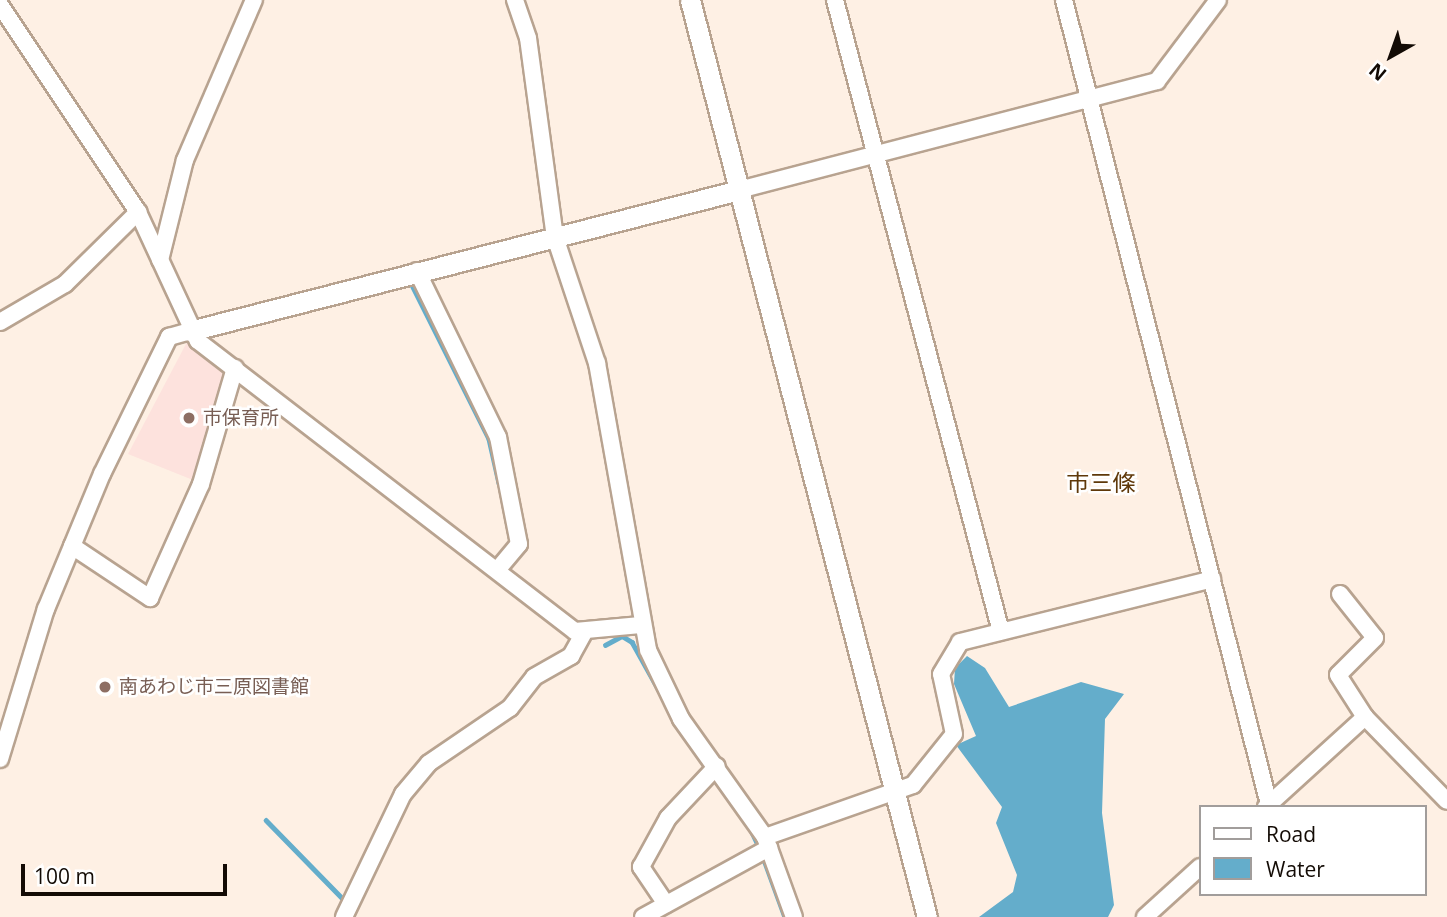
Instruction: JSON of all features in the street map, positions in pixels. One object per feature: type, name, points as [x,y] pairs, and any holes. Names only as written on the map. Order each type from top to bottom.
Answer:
[{"type":"street","points":[[160,260],[185,160],[254,0]]},
{"type":"street","points":[[515,0],[530,50],[555,237],[597,362],[641,625],[658,681],[767,843],[794,917]]},
{"type":"street","points":[[690,0],[897,792],[927,917]]},
{"type":"street","points":[[835,0],[1001,632]]},
{"type":"street","points":[[1064,0],[1268,805],[1365,717]]},
{"type":"street","points":[[0,759],[72,546],[169,337],[1157,81],[1218,0]]},
{"type":"street","points":[[0,5],[138,212],[190,331],[234,368],[583,634],[641,625]]},
{"type":"street","points":[[0,322],[65,284],[138,212]]},
{"type":"street","points":[[417,271],[498,437],[519,544],[498,569]]},
{"type":"street","points":[[72,546],[150,598],[201,484],[234,368]]},
{"type":"street","points":[[643,917],[767,843],[913,785],[954,734],[942,674],[960,642],[1212,579]]},
{"type":"street","points":[[1340,594],[1375,638],[1338,675],[1365,717],[1447,801]]},
{"type":"street","points":[[344,917],[403,794],[429,763],[510,708],[534,677],[571,656],[583,634]]},
{"type":"street","points":[[666,904],[641,867],[668,818],[717,766]]},
{"type":"street","points":[[1145,917],[1198,869]]},
{"type":"shaded area","points":[[187,342],[227,372],[193,480],[128,454]]},
{"type":"water","points":[[967,656],[985,668],[1009,707],[1081,682],[1124,694],[1105,719],[1102,813],[1114,905],[1108,917],[979,917],[1013,892],[1017,875],[996,823],[1002,807],[956,745],[976,736],[954,684],[955,668]]},
{"type":"waterway","points":[[411,283],[489,439],[499,483]]},
{"type":"waterway","points":[[605,645],[622,636],[632,642],[686,739]]},
{"type":"waterway","points":[[266,820],[343,899]]},
{"type":"waterway","points":[[752,832],[760,849]]},
{"type":"waterway","points":[[763,857],[785,917]]},
{"type":"place","name":"市保育所","points":[[189,418]]},
{"type":"place","name":"南あわじ市三原図書館","points":[[105,687]]},
{"type":"district","name":"市三條","points":[[1101,482]]}]
